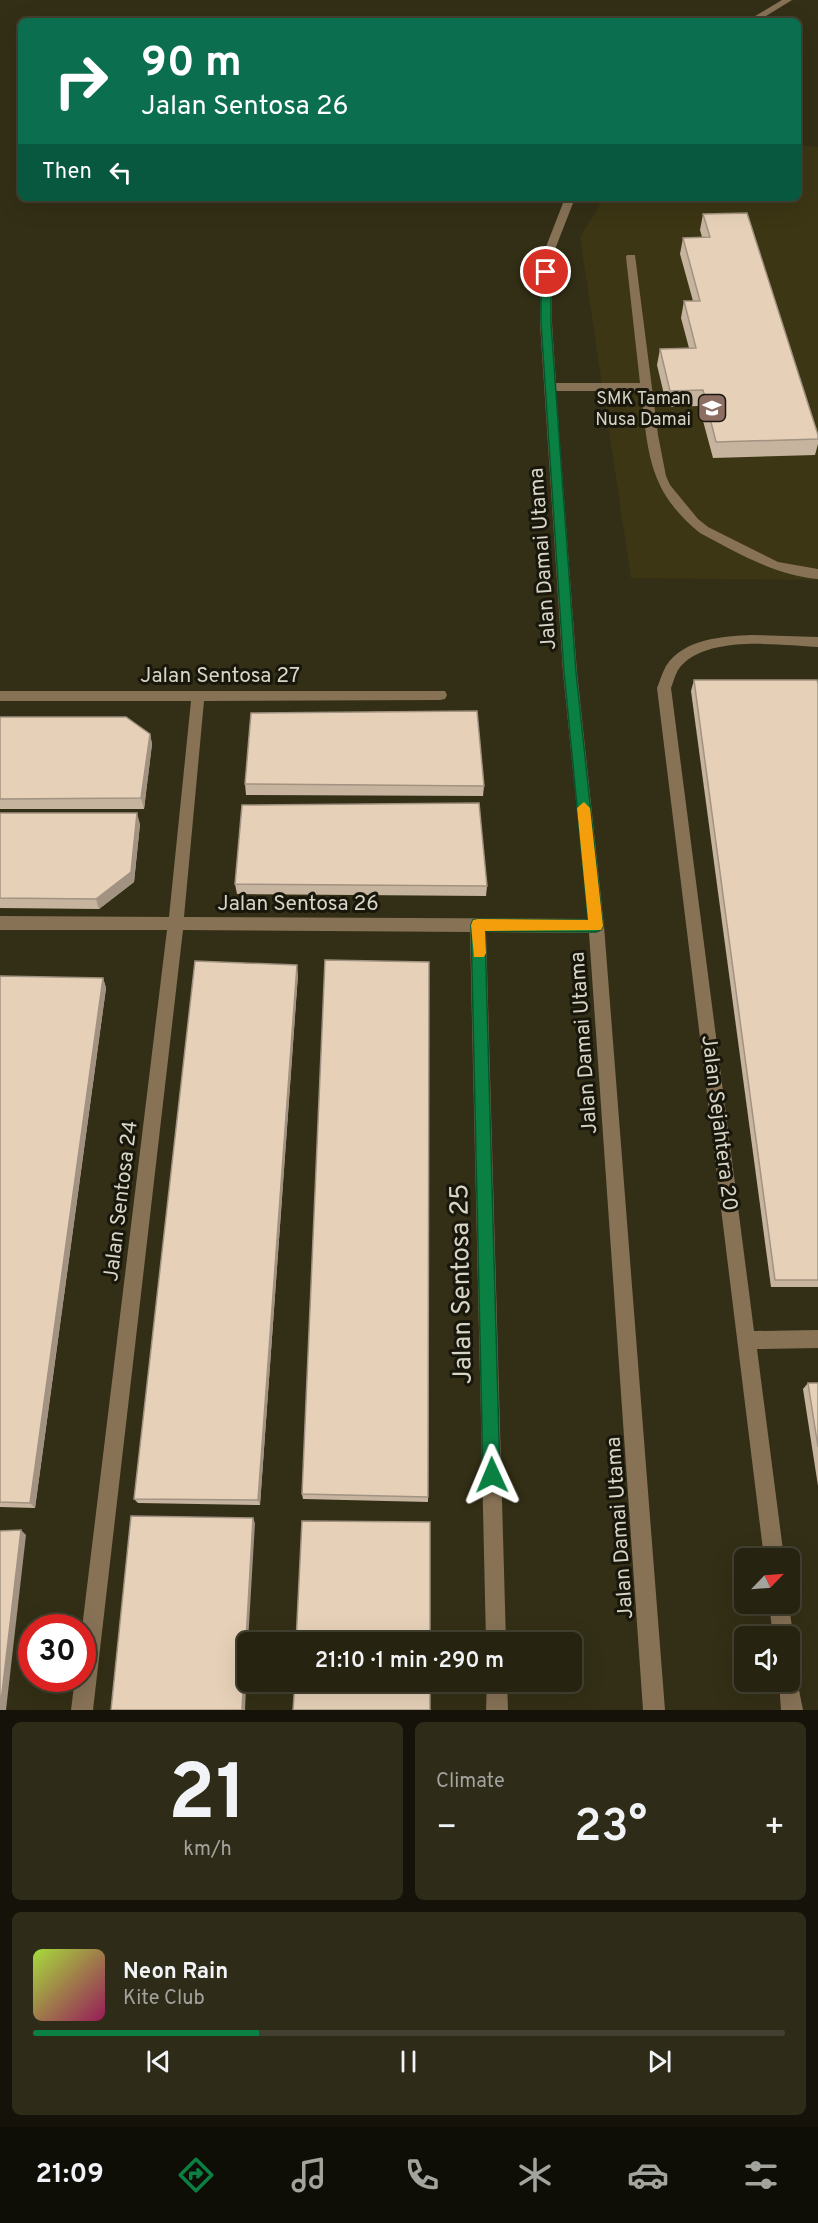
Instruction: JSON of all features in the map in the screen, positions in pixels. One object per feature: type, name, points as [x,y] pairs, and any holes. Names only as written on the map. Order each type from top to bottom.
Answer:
[{"type":"street","points":[[757,18],[788,0]]},
{"type":"street","name":"Jalan Damai Utama","points":[[569,201],[547,257],[546,323],[570,672],[596,926],[654,1710]]},
{"type":"street","points":[[631,257],[652,435],[661,480],[694,522],[704,530],[782,569],[818,574]]},
{"type":"street","points":[[552,387],[646,387]]},
{"type":"street","name":"Jalan Sejahtera 20","points":[[773,1548],[664,688],[672,665],[686,652],[706,644],[729,641],[818,642]]},
{"type":"street","name":"Jalan Sentosa 27","points":[[0,696],[440,695]]},
{"type":"street","name":"Jalan Sentosa 24","points":[[82,1710],[176,924],[198,696]]},
{"type":"street","name":"Jalan Sentosa 26","points":[[0,923],[596,926]]},
{"type":"street","name":"Jalan Sentosa 25","points":[[478,925],[496,1632]]},
{"type":"street","points":[[747,1340],[818,1339]]},
{"type":"street","points":[[497,1692],[497,1710]]},
{"type":"street","points":[[790,1692],[792,1710]]},
{"type":"shaded area","name":"SMK Taman Nusa Damai","points":[[801,145],[818,147],[818,580],[631,578],[580,237],[602,201],[801,201]]},
{"type":"building","points":[[747,213],[818,439],[716,442],[703,390],[670,391],[660,349],[696,348],[684,301],[700,301],[683,238],[710,237],[703,214]]},
{"type":"building","points":[[694,680],[817,680],[818,684],[818,1280],[775,1280]]},
{"type":"building","points":[[477,711],[484,786],[245,784],[251,713]]},
{"type":"building","points":[[0,717],[126,717],[150,734],[141,798],[0,799]]},
{"type":"building","points":[[479,803],[487,886],[235,884],[242,805]]},
{"type":"building","points":[[0,813],[137,813],[131,872],[96,899],[0,898]]},
{"type":"building","points":[[325,960],[429,962],[428,1497],[302,1494]]},
{"type":"building","points":[[195,961],[297,965],[258,1500],[134,1499]]},
{"type":"building","points":[[0,976],[103,978],[30,1503],[0,1502]]},
{"type":"building","points":[[808,1383],[818,1383],[818,1447]]},
{"type":"building","points":[[131,1516],[253,1518],[246,1632],[237,1632],[237,1692],[243,1692],[242,1710],[111,1710]]},
{"type":"building","points":[[302,1521],[430,1522],[430,1632],[296,1632]]},
{"type":"building","points":[[21,1530],[0,1710],[0,1531]]},
{"type":"building","points":[[294,1692],[430,1692],[430,1710],[293,1710]]},
{"type":"slow traffic","points":[[479,953],[478,925],[596,926],[584,808]]},
{"type":"place","name":"SMK Taman Nusa Damai","points":[[712,408]]},
{"type":"route","points":[[492,1475],[478,925],[596,926],[570,672],[546,323],[546,272]]}]
